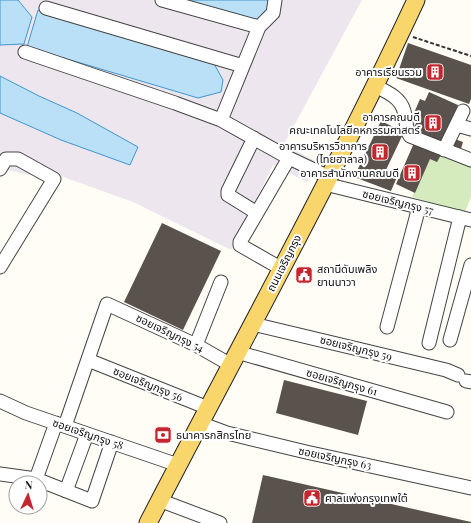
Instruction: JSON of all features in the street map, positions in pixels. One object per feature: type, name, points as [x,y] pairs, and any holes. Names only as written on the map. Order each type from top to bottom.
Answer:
[{"type":"main road","name":"ถนนเจริญกรุง","points":[[148,523],[282,269],[375,86],[416,0]]},
{"type":"street","points":[[162,0],[259,27]]},
{"type":"street","points":[[221,120],[259,27],[272,13],[275,0]]},
{"type":"street","points":[[46,8],[243,66]]},
{"type":"street","name":"ซอยเจริญกรุง 57","points":[[25,52],[221,120],[327,180],[466,219]]},
{"type":"street","points":[[375,86],[397,99],[404,110],[407,131],[410,136],[471,160]]},
{"type":"street","points":[[444,150],[464,111]]},
{"type":"street","points":[[457,125],[471,129]]},
{"type":"street","points":[[254,138],[228,190],[228,195],[257,212]]},
{"type":"street","points":[[282,269],[240,245],[240,242],[289,158]]},
{"type":"street","points":[[0,169],[6,160],[18,159],[54,179],[0,267]]},
{"type":"street","points":[[387,327],[418,206]]},
{"type":"street","points":[[429,343],[466,219]]},
{"type":"street","points":[[450,340],[471,265]]},
{"type":"street","points":[[196,345],[220,282]]},
{"type":"street","name":"ซอยเจริญกรุง 54","points":[[88,360],[107,304],[196,345],[234,358]]},
{"type":"street","name":"ซอยเจริญกรุง 59","points":[[253,324],[446,370],[465,379]]},
{"type":"street","name":"ซอยเจริญกรุง 61","points":[[234,358],[447,412]]},
{"type":"street","points":[[38,475],[61,425],[88,360]]},
{"type":"street","name":"ซอยเจริญกรุง 56","points":[[88,360],[208,408]]},
{"type":"street","name":"ซอยเจริญกรุง 58","points":[[0,401],[26,413],[178,465]]},
{"type":"street","name":"ซอยเจริญกรุง 63","points":[[200,423],[227,433],[306,452],[471,488]]},
{"type":"street","points":[[66,491],[87,434]]},
{"type":"street","points":[[48,484],[92,501],[112,442]]},
{"type":"street","points":[[159,500],[220,523]]},
{"type":"path","points":[[400,33],[471,56]]},
{"type":"shaded area","points":[[18,0],[362,0],[284,144],[317,162],[312,173],[307,182],[273,165],[231,250],[133,202],[52,173],[28,175],[0,168],[0,113],[25,124],[39,96],[0,76],[0,45],[24,44],[32,17]]},
{"type":"green space","points":[[434,149],[471,163],[471,197],[465,212],[412,197]]},
{"type":"water","points":[[0,0],[18,0],[32,17],[24,44],[0,45]]},
{"type":"water","points":[[172,0],[269,0],[270,10],[254,23]]},
{"type":"water","points":[[38,10],[212,60],[223,80],[221,92],[198,98],[27,47]]},
{"type":"water","points":[[0,76],[77,113],[138,147],[130,165],[61,140],[0,113]]},
{"type":"building","name":"อาคารเรียนรวม","points":[[408,43],[471,65],[471,99],[469,104],[396,78]]},
{"type":"building","name":"อาคารคณบดี คณะเทคโนโลยีคหกรรมศาสตร์","points":[[429,92],[458,105],[440,143],[413,130],[419,116],[414,113],[420,99],[425,101]]},
{"type":"building","name":"อาคารบริหารวิชาการ (ไทยฮาลาล)","points":[[381,121],[404,132],[385,172],[397,177],[391,191],[354,177]]},
{"type":"building","points":[[452,138],[463,142],[460,152],[449,149]]},
{"type":"building","name":"อาคารสำนักงานคณบดี","points":[[414,143],[441,155],[437,162],[430,159],[415,193],[396,184]]},
{"type":"building","points":[[162,223],[221,251],[183,330],[124,302]]},
{"type":"building","points":[[284,380],[367,401],[358,435],[276,413]]},
{"type":"building","name":"ศาลแพ่งกรุงเทพใต้","points":[[263,475],[471,522],[471,523],[252,523]]},
{"type":"place","name":"อาคารเรียนรวม","points":[[435,72]]},
{"type":"place","name":"อาคารคณบดี คณะเทคโนโลยีคหกรรมศาสตร์","points":[[433,123]]},
{"type":"place","name":"อาคารบริหารวิชาการ (ไทยฮาลาล)","points":[[380,152]]},
{"type":"place","name":"อาคารสำนักงานคณบดี","points":[[412,173]]},
{"type":"place","name":"สถานีดับเพลิง ยานนาวา","points":[[304,275]]},
{"type":"place","name":"ธนาคารกสิกรไทย","points":[[163,435]]},
{"type":"place","name":"ศาลแพ่งกรุงเทพใต้","points":[[312,498]]}]
